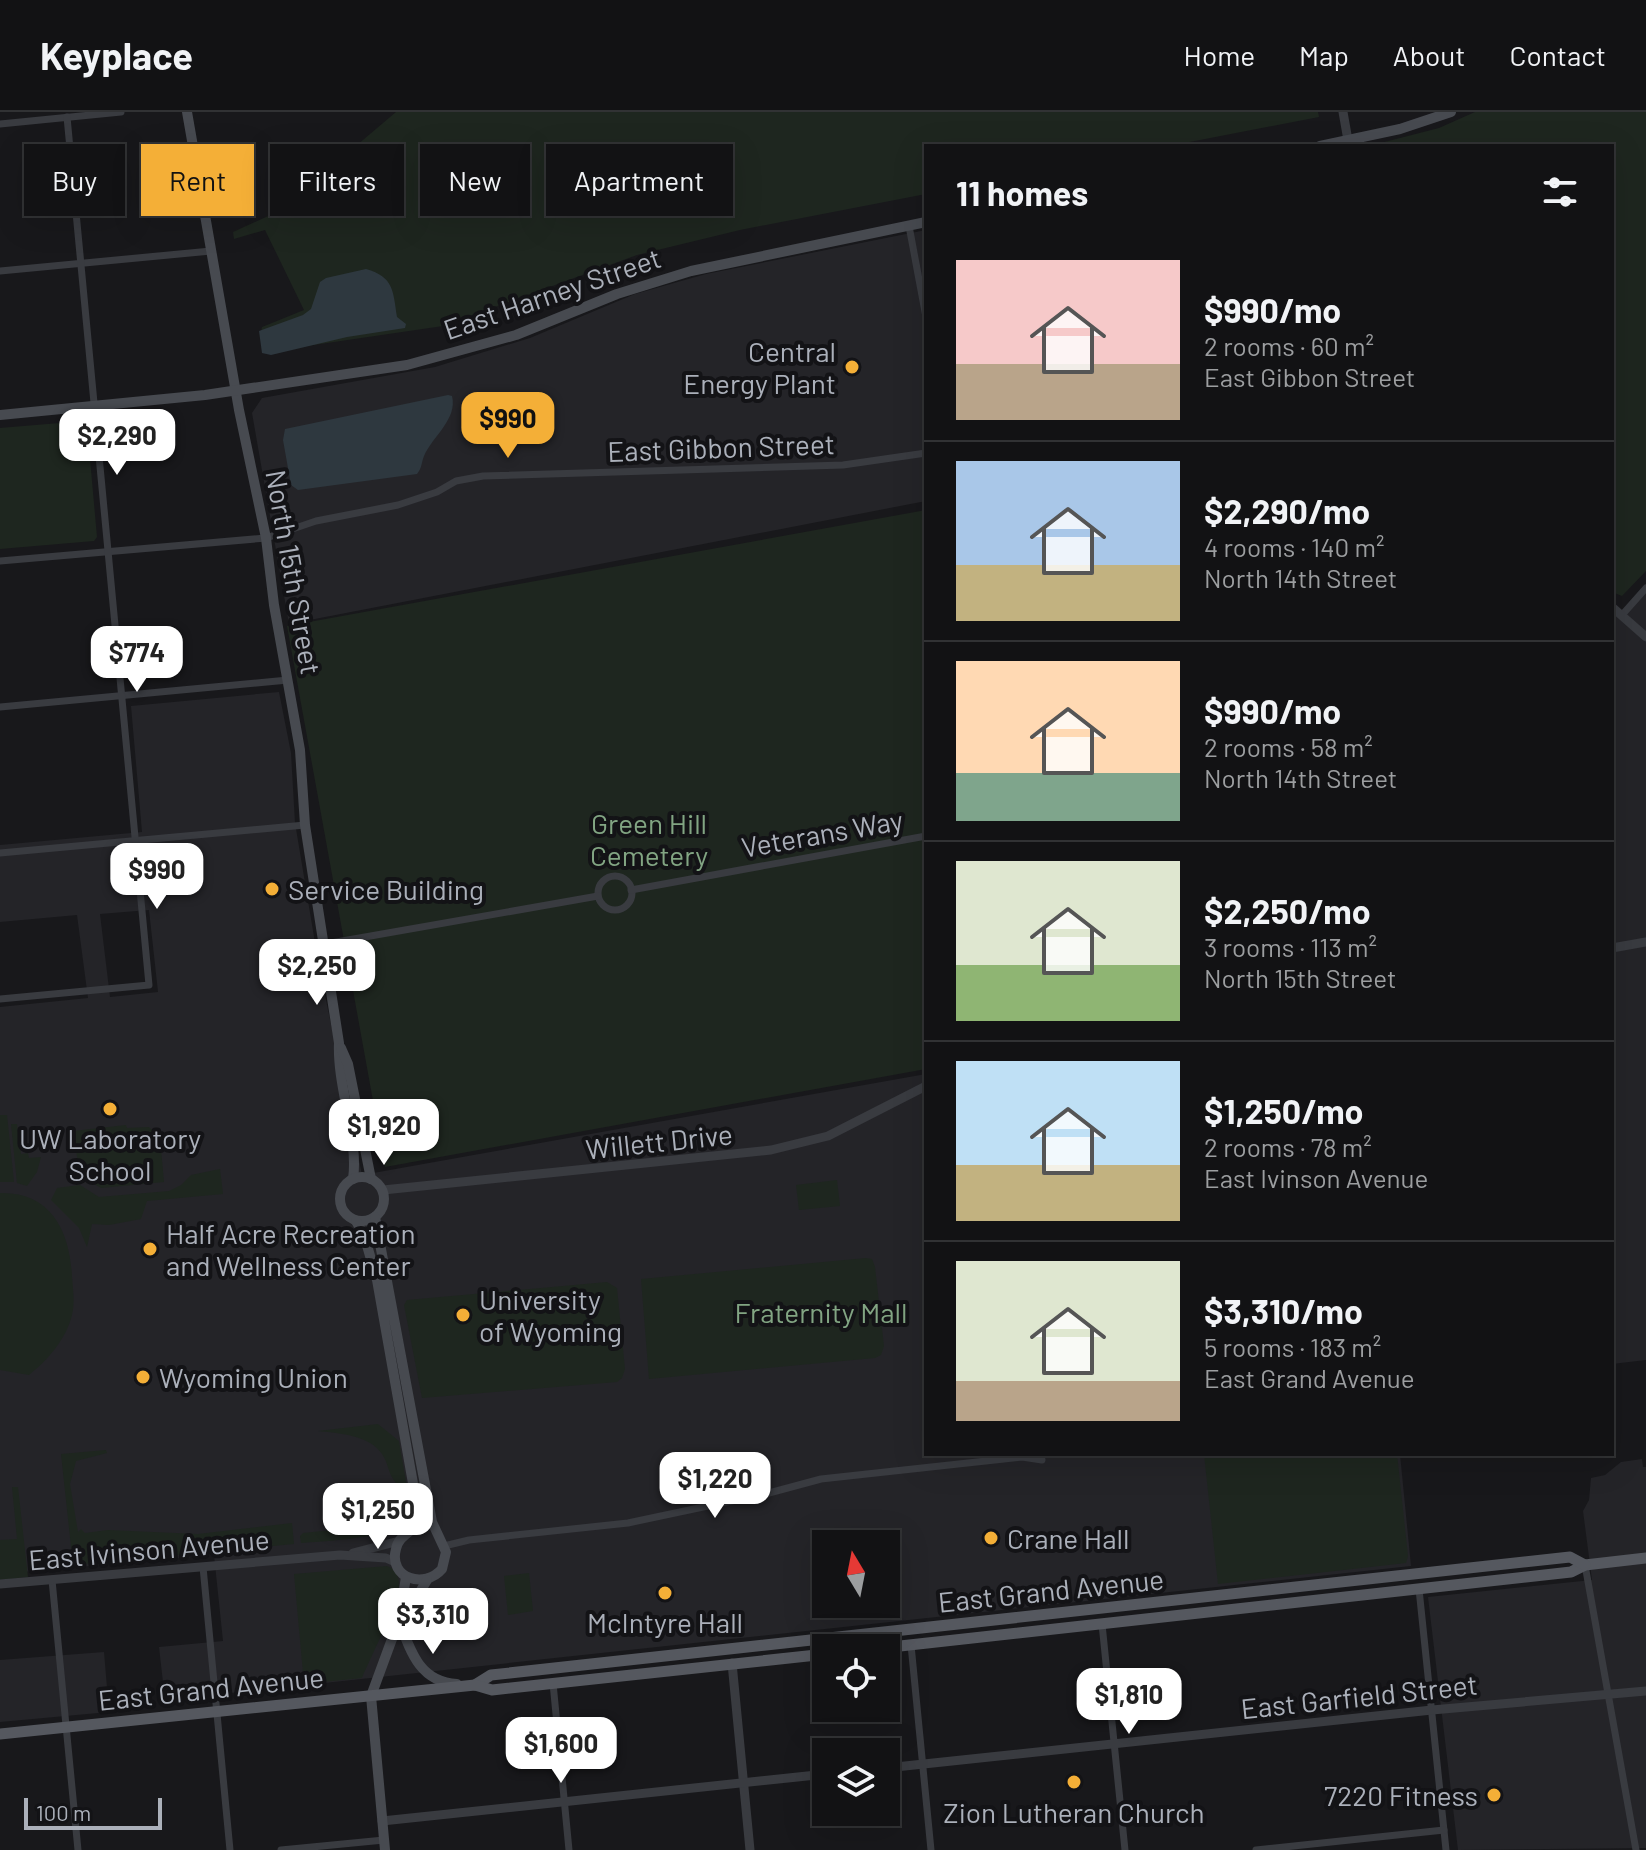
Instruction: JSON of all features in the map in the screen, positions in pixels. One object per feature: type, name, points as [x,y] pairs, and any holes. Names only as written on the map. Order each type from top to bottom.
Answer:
[{"type":"main road","name":"North 15th Street","points":[[187,112],[236,391],[266,538],[274,605],[300,750],[305,825],[325,944],[339,1043],[338,1066],[353,1157],[353,1179],[342,1190],[340,1200],[346,1214],[356,1221],[364,1235],[407,1410]]},
{"type":"main road","points":[[1348,143],[1451,112]]},
{"type":"main road","name":"East Harney Street","points":[[0,415],[236,391],[407,365],[516,335],[652,281],[924,222]]},
{"type":"main road","name":"North 15th Street","points":[[339,1043],[348,1064],[371,1179]]},
{"type":"main road","points":[[353,1179],[371,1179],[383,1190],[384,1204],[375,1217],[356,1221]]},
{"type":"main road","points":[[375,1217],[407,1410],[418,1518],[411,1531],[399,1541],[395,1562],[406,1577],[415,1581],[427,1580]]},
{"type":"main road","points":[[399,1620],[410,1609],[427,1580],[442,1569],[446,1558],[444,1546],[436,1535],[407,1410]]},
{"type":"main road","points":[[411,1531],[427,1531],[436,1535]]},
{"type":"main road","name":"East Grand Avenue","points":[[475,1685],[491,1675],[1570,1557],[1585,1565]]},
{"type":"main road","name":"East Grand Avenue","points":[[900,1646],[1571,1572],[1585,1565],[1646,1558]]},
{"type":"main road","points":[[384,1845],[371,1696],[399,1620],[406,1577]]},
{"type":"main road","points":[[399,1620],[412,1654],[428,1675],[447,1683],[475,1685]]},
{"type":"main road","name":"East Grand Avenue","points":[[0,1734],[475,1685],[492,1690],[812,1655]]},
{"type":"street","points":[[0,124],[121,112]]},
{"type":"street","points":[[1343,112],[1348,143]]},
{"type":"street","points":[[0,999],[149,985],[67,117]]},
{"type":"street","points":[[909,226],[924,306]]},
{"type":"street","points":[[0,271],[211,251]]},
{"type":"street","name":"East Gibbon Street","points":[[0,561],[266,538],[324,519],[398,505],[437,492],[456,481],[483,476],[843,465],[924,453]]},
{"type":"street","points":[[1622,615],[1646,588]]},
{"type":"street","points":[[1614,609],[1646,637]]},
{"type":"street","points":[[0,707],[288,680]]},
{"type":"street","points":[[0,853],[305,825]]},
{"type":"street","name":"Veterans Way","points":[[631,890],[924,836]]},
{"type":"street","points":[[611,876],[623,878],[631,890],[630,900],[618,909],[608,908],[598,896],[601,882],[611,876]]},
{"type":"street","points":[[325,944],[598,896]]},
{"type":"street","points":[[1614,948],[1646,942]]},
{"type":"street","name":"Willett Drive","points":[[383,1190],[771,1150],[828,1136],[924,1087]]},
{"type":"street","points":[[444,1546],[469,1540],[628,1523],[821,1479],[1022,1457],[1042,1460]]},
{"type":"street","name":"East Ivinson Avenue","points":[[0,1584],[350,1554],[399,1541]]},
{"type":"street","name":"East Ivinson Avenue","points":[[350,1554],[395,1562]]},
{"type":"street","points":[[1585,1565],[1636,1850]]},
{"type":"street","points":[[203,1567],[230,1850]]},
{"type":"street","points":[[52,1580],[78,1850]]},
{"type":"street","points":[[1419,1589],[1446,1850]]},
{"type":"street","points":[[1102,1624],[1125,1850]]},
{"type":"street","points":[[911,1645],[931,1850]]},
{"type":"street","points":[[732,1663],[750,1850]]},
{"type":"street","points":[[553,1683],[569,1850]]},
{"type":"street","name":"East Garfield Street","points":[[900,1766],[1432,1710],[1646,1691]]},
{"type":"street","points":[[382,1821],[812,1776]]},
{"type":"street","points":[[1256,1850],[1444,1830]]},
{"type":"street","points":[[281,1850],[384,1845]]},
{"type":"shaded area","points":[[924,230],[924,501],[289,624],[252,413],[262,398],[435,367],[530,338],[635,294],[706,274]]},
{"type":"shaded area","points":[[366,269],[387,281],[393,292],[397,317],[406,324],[405,328],[347,337],[271,355],[262,353],[259,331],[303,315],[311,309],[320,282],[326,278]]},
{"type":"shaded area","points":[[452,396],[453,404],[448,420],[428,449],[417,474],[298,490],[291,485],[283,440],[285,429]]},
{"type":"shaded area","points":[[1646,589],[1646,1360],[1614,1364],[1614,609],[1622,615]]},
{"type":"shaded area","name":"University of Wyoming","points":[[279,692],[291,753],[295,823],[318,961],[362,1175],[924,1074],[924,1456],[1400,1456],[1411,1566],[165,1700],[159,1647],[223,1641],[214,1555],[0,1574],[0,1007],[88,998],[77,915],[0,922],[0,845],[142,832],[131,706]],"holes":[[[149,910],[158,992],[110,997],[100,914]]]},
{"type":"shaded area","points":[[1642,1459],[1643,1467],[1646,1467],[1646,1848],[1458,1850],[1428,1597],[1592,1580],[1583,1511],[1589,1500],[1591,1478],[1605,1475],[1621,1462]]},
{"type":"shaded area","points":[[104,1652],[109,1712],[0,1722],[0,1660]]},
{"type":"green space","points":[[396,112],[1318,112],[1319,117],[1179,144],[924,144],[924,194],[740,230],[637,255],[443,326],[266,352],[260,336],[262,327],[304,310],[265,230],[234,239],[233,232],[270,215],[404,216],[404,144],[358,144]]},
{"type":"green space","points":[[1475,112],[1646,112],[1646,571],[1622,596],[1614,593],[1614,144],[1377,144],[1439,128]]},
{"type":"green space","points":[[84,421],[87,425],[97,537],[94,541],[0,549],[0,428]]},
{"type":"green space","name":"Green Hill Cemetery","points":[[924,510],[924,1069],[385,1167],[287,626]]},
{"type":"green space","points":[[0,1115],[7,1115],[14,1182],[0,1182]]},
{"type":"green space","points":[[11,1124],[17,1124],[21,1154],[28,1153],[29,1158],[41,1157],[37,1172],[27,1186],[17,1183]]},
{"type":"green space","points":[[126,1125],[127,1128],[149,1127],[160,1138],[164,1182],[101,1188],[80,1176],[73,1131]]},
{"type":"green space","points":[[220,1169],[223,1194],[147,1201],[141,1219],[109,1225],[92,1224],[87,1247],[79,1228],[51,1200],[57,1188],[80,1185],[99,1197],[169,1191],[191,1175]]},
{"type":"green space","points":[[837,1180],[840,1206],[799,1210],[796,1185]]},
{"type":"green space","points":[[0,1193],[18,1194],[45,1207],[62,1230],[70,1260],[74,1301],[69,1324],[55,1348],[29,1375],[0,1370]]},
{"type":"green space","name":"Fraternity Mall","points":[[872,1259],[875,1267],[884,1346],[881,1355],[649,1379],[641,1279]]},
{"type":"green space","points":[[607,1282],[617,1288],[625,1369],[617,1382],[422,1398],[404,1305],[407,1300]]},
{"type":"green space","points":[[378,1424],[399,1441],[408,1516],[402,1524],[376,1534],[301,1543],[303,1533],[390,1524],[390,1516],[395,1515],[400,1487],[382,1454],[362,1439],[318,1431]]},
{"type":"green space","points":[[106,1450],[107,1453],[76,1461],[70,1484],[78,1532],[81,1529],[85,1533],[108,1530],[198,1534],[292,1523],[294,1544],[73,1565],[61,1454]]},
{"type":"green space","points":[[1204,1456],[1397,1456],[1408,1556],[1406,1563],[1218,1584]]},
{"type":"green space","points":[[12,1487],[18,1487],[28,1577],[0,1580],[0,1540],[17,1539]]},
{"type":"green space","points":[[387,1566],[397,1575],[398,1593],[362,1678],[304,1684],[294,1574]]},
{"type":"green space","points":[[529,1573],[533,1611],[508,1615],[504,1576]]},
{"type":"place","name":"Central Energy Plant","points":[[852,367]]},
{"type":"place","name":"Service Building","points":[[272,889]]},
{"type":"place","name":"UW Laboratory School","points":[[110,1109]]},
{"type":"place","name":"Half Acre Recreation and Wellness Center","points":[[150,1249]]},
{"type":"place","name":"University of Wyoming","points":[[463,1315]]},
{"type":"place","name":"Wyoming Union","points":[[143,1377]]},
{"type":"place","name":"Crane Hall","points":[[991,1538]]},
{"type":"place","name":"McIntyre Hall","points":[[665,1593]]},
{"type":"place","name":"Zion Lutheran Church","points":[[1074,1782]]},
{"type":"place","name":"7220 Fitness","points":[[1494,1795]]}]
